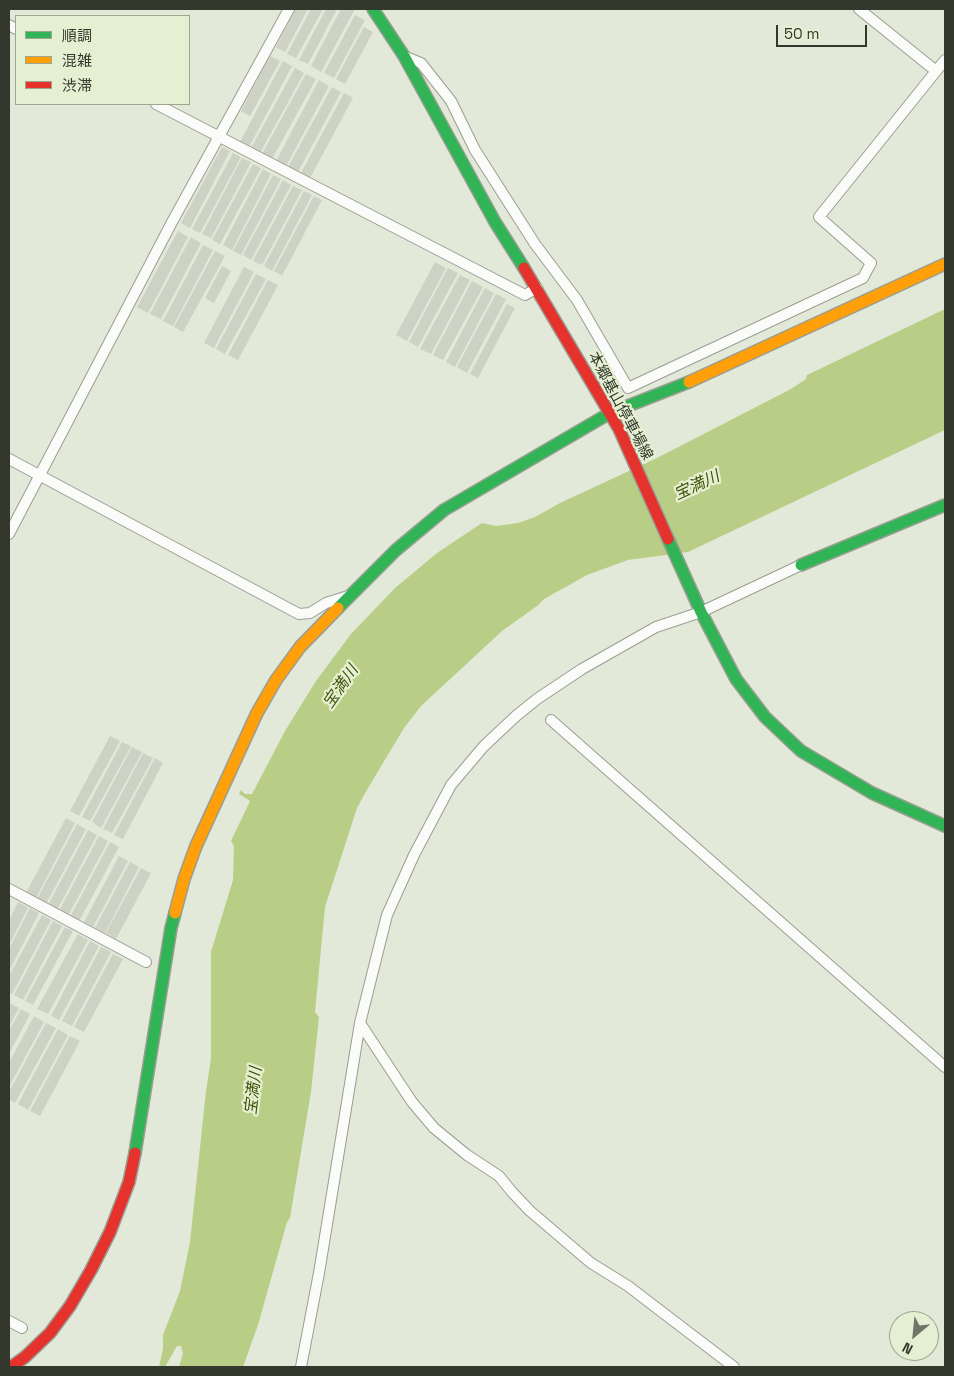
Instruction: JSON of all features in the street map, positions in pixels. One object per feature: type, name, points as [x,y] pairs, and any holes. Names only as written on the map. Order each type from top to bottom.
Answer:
[{"type":"street","points":[[9,534],[172,222],[289,9]]},
{"type":"street","name":"本郷基山停車場線","points":[[373,9],[404,56],[495,222],[537,288],[619,429],[699,609],[736,679],[765,717],[801,751],[872,793],[945,826]]},
{"type":"street","points":[[859,9],[936,71]]},
{"type":"street","points":[[404,56],[421,63],[451,101],[475,150],[535,244],[577,300],[628,388],[863,278],[871,263],[819,216],[945,60]]},
{"type":"street","points":[[158,105],[525,294],[537,288]]},
{"type":"street","points":[[10,1367],[25,1357],[50,1333],[70,1306],[110,1232],[129,1182],[171,928],[184,878],[196,846],[257,713],[276,680],[300,647],[396,550],[444,510],[610,414],[700,378],[945,264]]},
{"type":"street","points":[[9,459],[299,614],[310,613],[326,603],[351,596]]},
{"type":"street","points":[[301,1367],[319,1273],[360,1023],[387,915],[414,855],[451,785],[484,746],[537,699],[582,669],[656,627],[945,505]]},
{"type":"street","points":[[551,720],[945,1067]]},
{"type":"street","points":[[9,889],[146,962]]},
{"type":"street","points":[[360,1023],[412,1102],[434,1128],[467,1155],[499,1176],[530,1211],[591,1263],[628,1286],[734,1367]]},
{"type":"street","points":[[9,1320],[22,1328]]},
{"type":"water","name":"宝満川","points":[[945,309],[945,430],[688,552],[628,560],[587,575],[544,599],[502,631],[421,706],[404,728],[357,808],[325,907],[315,1012],[319,1017],[311,1092],[290,1218],[287,1222],[258,1325],[243,1367],[179,1367],[183,1353],[181,1346],[177,1346],[165,1367],[159,1367],[163,1349],[163,1335],[180,1291],[190,1242],[211,1059],[211,952],[233,880],[234,846],[231,841],[250,801],[239,794],[241,790],[245,794],[252,794],[285,731],[316,681],[351,634],[395,588],[437,553],[482,523],[496,526],[518,523],[535,517],[560,503],[657,458],[791,389],[806,379],[807,375]]},
{"type":"building","points":[[296,9],[308,9],[285,52],[276,47]]},
{"type":"building","points":[[311,9],[323,9],[296,58],[287,54]]},
{"type":"building","points":[[326,9],[337,9],[308,64],[299,60]]},
{"type":"building","points":[[341,9],[355,9],[321,72],[311,66]]},
{"type":"building","points":[[355,15],[365,20],[334,78],[324,73]]},
{"type":"building","points":[[364,27],[373,32],[345,84],[336,79]]},
{"type":"building","points":[[270,56],[280,61],[250,116],[241,111]]},
{"type":"building","points":[[283,61],[292,66],[249,147],[240,142]]},
{"type":"building","points":[[295,68],[304,73],[260,153],[251,148]]},
{"type":"building","points":[[306,74],[316,79],[272,159],[262,154]]},
{"type":"building","points":[[319,80],[329,86],[286,166],[276,161]]},
{"type":"building","points":[[332,87],[341,92],[298,172],[288,167]]},
{"type":"building","points":[[344,93],[353,98],[310,178],[301,173]]},
{"type":"building","points":[[222,147],[230,151],[190,228],[181,223]]},
{"type":"building","points":[[233,153],[241,157],[200,233],[192,229]]},
{"type":"building","points":[[242,158],[251,162],[211,238],[202,234]]},
{"type":"building","points":[[253,164],[261,168],[220,244],[212,240]]},
{"type":"building","points":[[263,169],[271,174],[232,250],[223,245]]},
{"type":"building","points":[[273,175],[281,179],[241,255],[233,251]]},
{"type":"building","points":[[283,180],[291,185],[251,260],[243,255]]},
{"type":"building","points":[[293,186],[302,190],[262,265],[253,261]]},
{"type":"building","points":[[304,191],[312,195],[272,271],[264,266]]},
{"type":"building","points":[[314,196],[322,200],[282,276],[274,271]]},
{"type":"building","points":[[178,231],[188,237],[148,313],[137,307]]},
{"type":"building","points":[[191,237],[201,243],[161,319],[150,314]]},
{"type":"building","points":[[203,245],[213,250],[173,326],[163,321]]},
{"type":"building","points":[[215,251],[225,256],[183,332],[174,327]]},
{"type":"building","points":[[435,262],[446,268],[407,341],[396,335]]},
{"type":"building","points":[[222,266],[231,271],[214,303],[205,298]]},
{"type":"building","points":[[244,267],[254,272],[214,348],[204,343]]},
{"type":"building","points":[[448,268],[458,273],[418,347],[409,342]]},
{"type":"building","points":[[256,274],[266,279],[225,354],[216,349]]},
{"type":"building","points":[[460,275],[470,280],[431,354],[420,349]]},
{"type":"building","points":[[268,280],[278,285],[238,360],[228,355]]},
{"type":"building","points":[[472,281],[483,287],[443,360],[433,355]]},
{"type":"building","points":[[485,288],[494,293],[455,367],[446,362]]},
{"type":"building","points":[[496,294],[506,299],[467,373],[457,367]]},
{"type":"building","points":[[507,304],[515,308],[478,378],[470,374]]},
{"type":"building","points":[[110,736],[120,741],[79,816],[70,811]]},
{"type":"building","points":[[122,742],[131,746],[90,821],[82,817]]},
{"type":"building","points":[[132,747],[142,752],[101,828],[92,822]]},
{"type":"building","points":[[143,753],[153,758],[112,833],[103,829]]},
{"type":"building","points":[[155,758],[163,763],[123,839],[114,835]]},
{"type":"building","points":[[66,818],[75,823],[36,898],[26,893]]},
{"type":"building","points":[[77,824],[86,829],[46,904],[37,899]]},
{"type":"building","points":[[88,830],[97,835],[57,910],[48,905]]},
{"type":"building","points":[[99,836],[108,841],[68,916],[59,911]]},
{"type":"building","points":[[110,842],[119,847],[79,921],[70,917]]},
{"type":"building","points":[[119,856],[128,861],[93,927],[84,922]]},
{"type":"building","points":[[130,862],[139,867],[105,933],[95,928]]},
{"type":"building","points":[[141,868],[151,873],[116,939],[106,933]]},
{"type":"building","points":[[18,902],[28,908],[9,945],[9,921]]},
{"type":"building","points":[[30,908],[39,913],[9,971],[9,949]]},
{"type":"building","points":[[42,915],[51,920],[12,994],[9,993],[9,976]]},
{"type":"building","points":[[53,921],[62,926],[23,1000],[14,995]]},
{"type":"building","points":[[65,927],[73,931],[33,1005],[25,1001]]},
{"type":"building","points":[[78,934],[88,940],[48,1014],[37,1009]]},
{"type":"building","points":[[90,941],[99,946],[59,1020],[51,1016]]},
{"type":"building","points":[[101,947],[111,952],[72,1026],[62,1021]]},
{"type":"building","points":[[113,954],[123,959],[84,1032],[74,1027]]},
{"type":"building","points":[[9,1003],[19,1008],[9,1027]]},
{"type":"building","points":[[21,1009],[30,1014],[9,1054],[9,1031]]},
{"type":"building","points":[[34,1016],[44,1022],[9,1087],[9,1063]]},
{"type":"building","points":[[46,1023],[56,1028],[15,1103],[9,1099],[9,1092]]},
{"type":"building","points":[[58,1029],[68,1035],[28,1110],[18,1104]]},
{"type":"building","points":[[70,1036],[80,1041],[40,1116],[30,1111]]},
{"type":"traffic: fast","points":[[373,9],[404,56],[495,222],[524,268]]},
{"type":"traffic: fast","points":[[338,608],[396,550],[444,510],[610,413],[689,382]]},
{"type":"traffic: fast","points":[[801,565],[945,505]]},
{"type":"traffic: fast","points":[[668,539],[701,612],[736,679],[765,717],[801,751],[872,793],[945,826]]},
{"type":"traffic: fast","points":[[135,1153],[175,913]]},
{"type":"traffic: slow","points":[[689,382],[945,264]]},
{"type":"traffic: slow","points":[[175,913],[184,879],[196,846],[257,713],[276,680],[300,647],[338,608]]},
{"type":"traffic: jam","points":[[524,268],[619,429],[668,539]]},
{"type":"traffic: jam","points":[[11,1367],[25,1357],[50,1333],[70,1306],[91,1270],[110,1232],[129,1182],[135,1153]]}]
